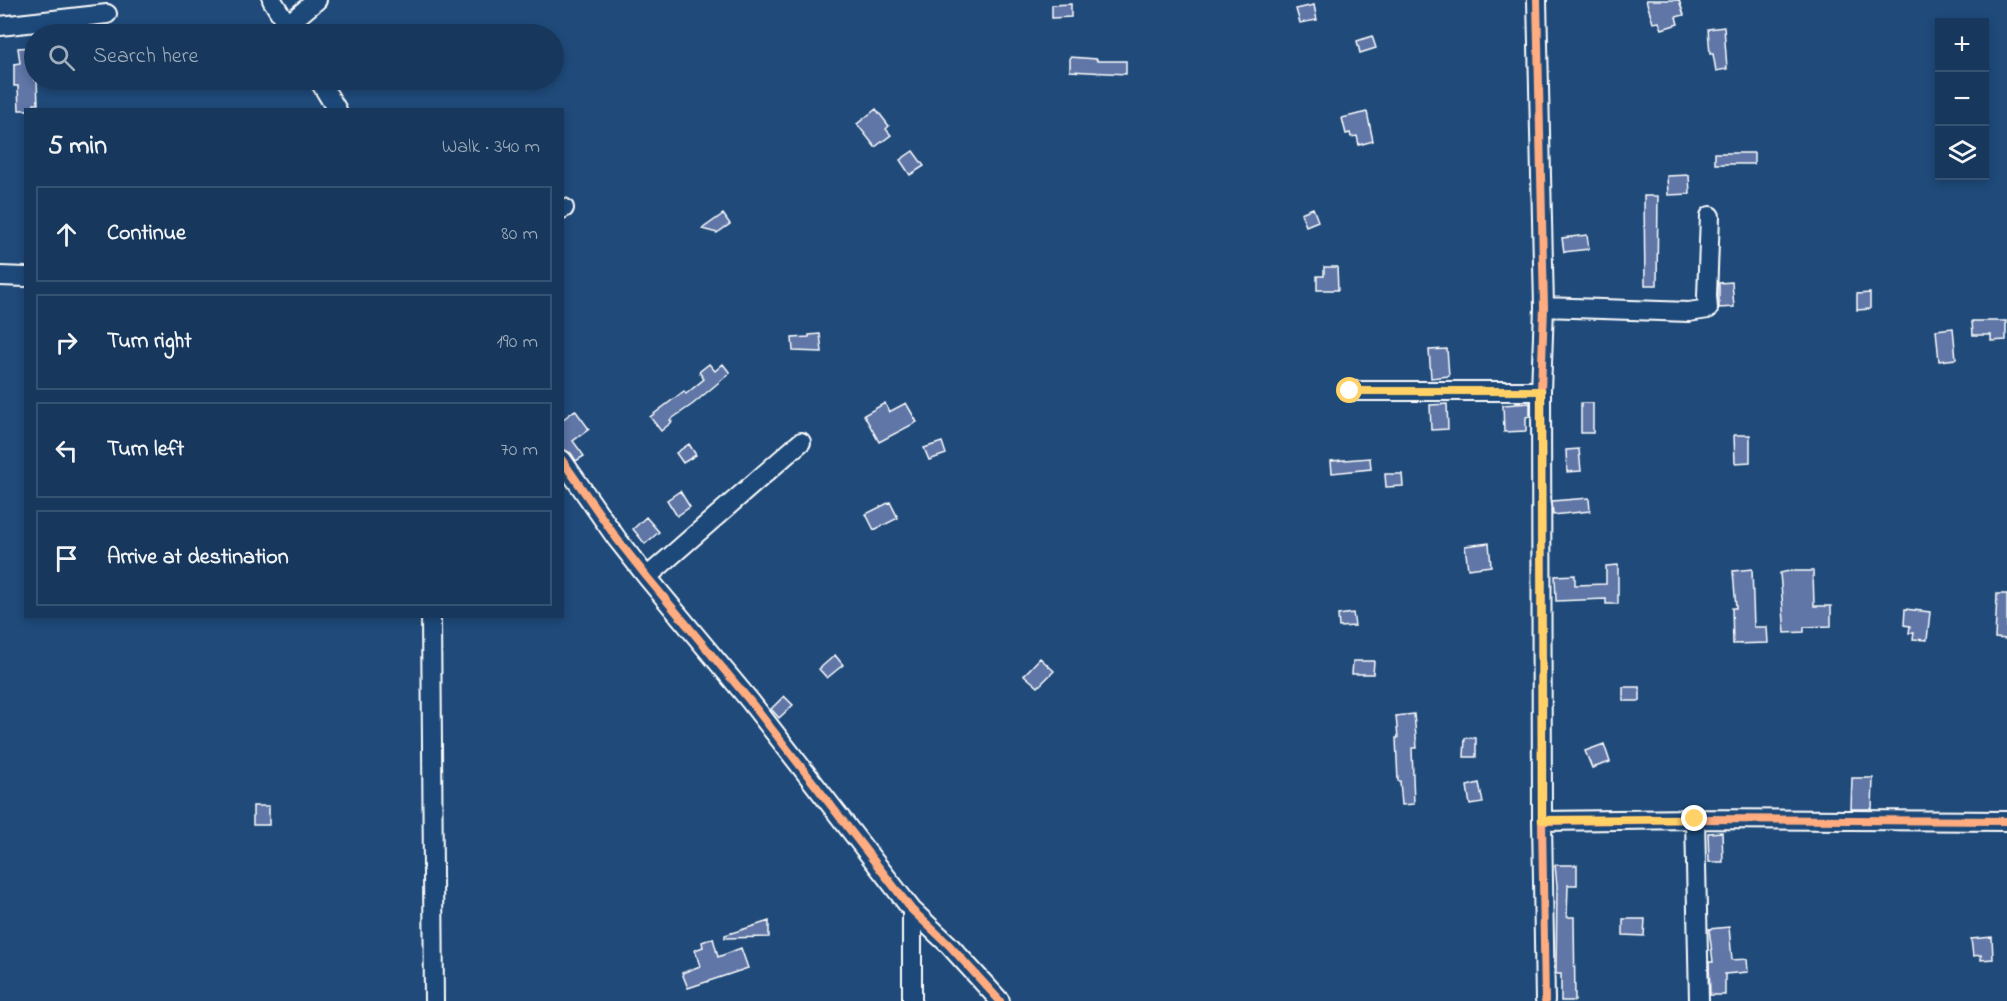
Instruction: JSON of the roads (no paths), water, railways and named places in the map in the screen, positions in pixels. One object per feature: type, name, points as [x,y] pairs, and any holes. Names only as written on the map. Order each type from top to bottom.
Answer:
[{"type":"street","points":[[272,0],[286,24]]},
{"type":"street","points":[[295,24],[317,0]]},
{"type":"street","points":[[1537,0],[1544,307],[1541,391],[1542,820],[1545,1001]]},
{"type":"street","points":[[0,26],[107,14]]},
{"type":"street","points":[[325,90],[336,108]]},
{"type":"street","points":[[1544,307],[1689,312],[1708,309],[1710,216]]},
{"type":"street","points":[[0,276],[24,277]]},
{"type":"street","points":[[1350,391],[1541,391]]},
{"type":"street","points":[[647,577],[801,442]]},
{"type":"street","points":[[564,463],[617,539],[750,701],[912,910],[949,945],[1000,1001]]},
{"type":"street","points":[[431,618],[434,1001]]},
{"type":"street","points":[[1695,819],[1699,1001]]},
{"type":"street","points":[[1542,820],[2007,821]]},
{"type":"street","points":[[912,910],[912,1001]]}]
